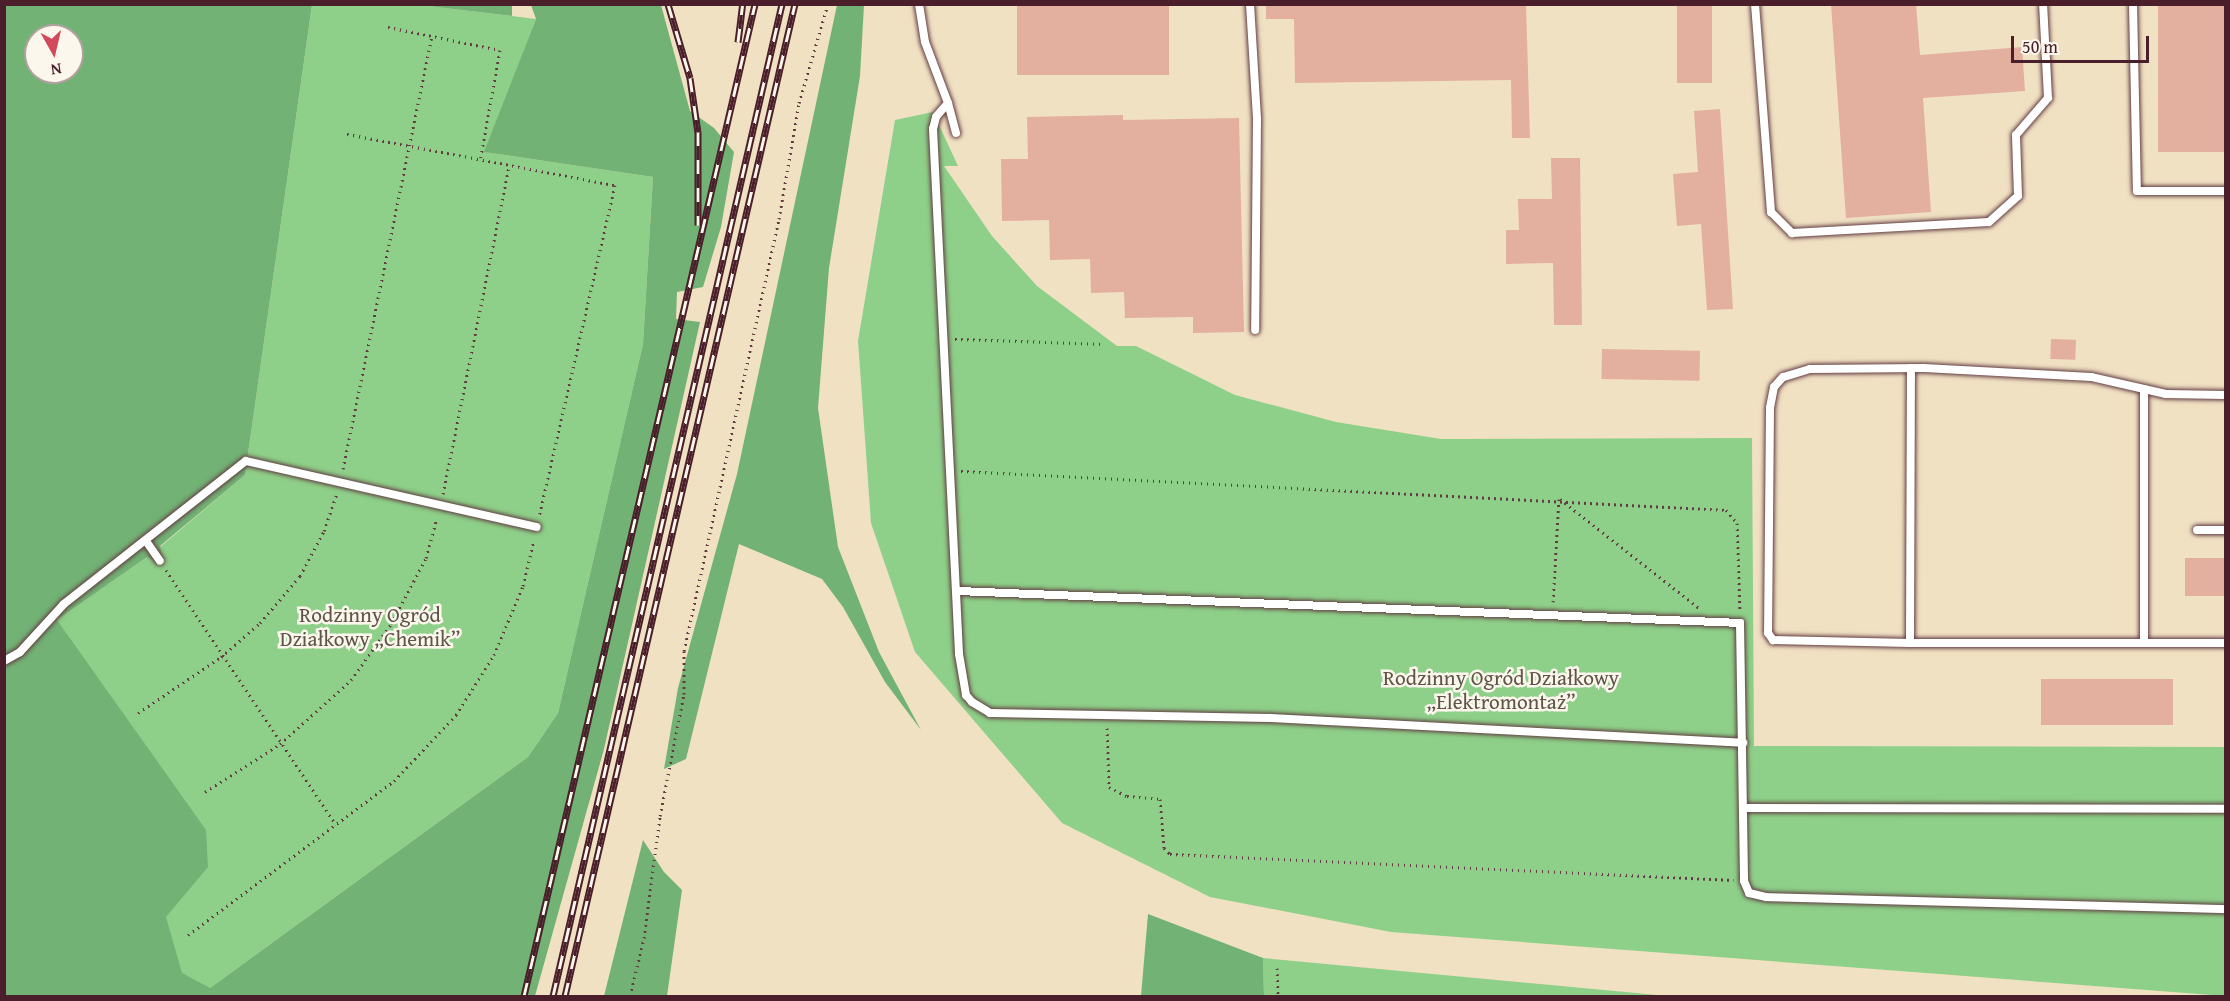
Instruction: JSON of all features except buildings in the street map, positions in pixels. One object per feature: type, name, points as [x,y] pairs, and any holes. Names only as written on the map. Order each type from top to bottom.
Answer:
[{"type":"lane","points":[[919,4],[925,42],[948,103],[956,133]]},
{"type":"lane","points":[[1250,4],[1257,118],[1255,330]]},
{"type":"lane","points":[[1755,4],[1771,212],[1791,233],[1989,222],[2019,196],[2016,135],[2048,98],[2043,4]]},
{"type":"lane","points":[[2133,4],[2138,191],[2226,191]]},
{"type":"lane","points":[[948,103],[936,117],[933,129],[958,591],[959,654],[966,694],[976,706],[990,713],[1270,718],[1743,742]]},
{"type":"lane","points":[[1911,368],[1911,643]]},
{"type":"lane","points":[[2226,395],[2166,394],[2091,377],[1911,368],[1810,369],[1784,377],[1774,387],[1770,408],[1767,633],[1773,640],[1911,643],[2226,643]]},
{"type":"lane","points":[[2144,389],[2144,643]]},
{"type":"lane","points":[[4,661],[20,652],[64,604],[246,461],[537,527]]},
{"type":"lane","points":[[2197,530],[2226,530]]},
{"type":"lane","points":[[146,541],[160,561]]},
{"type":"lane","points":[[958,591],[1740,622],[1744,881],[1749,893],[1766,897],[2226,909]]},
{"type":"lane","points":[[1744,807],[2226,810]]},
{"type":"path","points":[[630,996],[644,938],[660,816],[684,694],[684,651],[777,230],[799,103],[828,4]]},
{"type":"path","points":[[388,27],[500,50],[480,161]]},
{"type":"path","points":[[138,713],[221,657],[260,623],[300,576],[324,531],[340,483],[432,36]]},
{"type":"path","points":[[188,934],[394,781],[456,715],[499,645],[524,586],[615,185],[346,134]]},
{"type":"path","points":[[944,338],[1104,344]]},
{"type":"path","points":[[951,471],[1559,499],[1726,510],[1737,524],[1740,622]]},
{"type":"path","points":[[1552,615],[1559,499]]},
{"type":"path","points":[[1559,499],[1717,622]]},
{"type":"path","points":[[160,561],[221,657],[336,825]]},
{"type":"path","points":[[1107,714],[1109,787],[1127,796],[1160,799],[1164,848],[1170,854],[1744,881]]},
{"type":"path","points":[[1277,968],[1278,996]]},
{"type":"green space","points":[[5,5],[312,5],[245,475],[160,546],[163,558],[156,563],[147,557],[57,620],[206,830],[208,867],[166,917],[182,973],[210,988],[528,757],[558,713],[643,344],[653,177],[484,152],[536,19],[531,5],[661,5],[690,111],[714,128],[734,152],[721,227],[703,287],[677,292],[676,319],[700,322],[604,749],[535,996],[5,996]]},
{"type":"green space","name":"Rodzinny Ogród Działkowy „Chemik”","points":[[312,5],[420,5],[536,19],[485,152],[653,177],[643,344],[558,713],[528,757],[199,996],[24,996],[4,674],[57,620],[147,557],[156,563],[163,558],[160,547],[245,475]]},
{"type":"green space","points":[[420,5],[512,5],[512,16]]},
{"type":"green space","points":[[837,5],[864,5],[860,76],[829,268],[818,408],[838,547],[879,652],[921,730],[885,682],[843,607],[822,579],[739,544],[686,759],[664,769],[678,688],[737,474]]},
{"type":"green space","name":"Rodzinny Ogród Działkowy „Elektromontaż”","points":[[933,112],[958,166],[944,166],[992,236],[1037,286],[1117,346],[1136,346],[1235,395],[1336,422],[1441,439],[1752,438],[1754,746],[2225,747],[2225,996],[1391,932],[1210,897],[1062,823],[915,652],[871,523],[858,341],[895,120]]},
{"type":"green space","points":[[643,840],[664,872],[682,890],[667,996],[604,996]]},
{"type":"green space","points":[[1148,914],[1263,958],[1264,996],[1141,996]]},
{"type":"green space","points":[[1263,958],[1668,996],[1264,996]]},
{"type":"railway","points":[[668,4],[690,78],[698,132],[698,225]]},
{"type":"railway","points":[[738,42],[743,4]]},
{"type":"railway","points":[[524,996],[755,4]]},
{"type":"railway","points":[[553,996],[782,4]]},
{"type":"railway","points":[[565,996],[795,4]]}]
